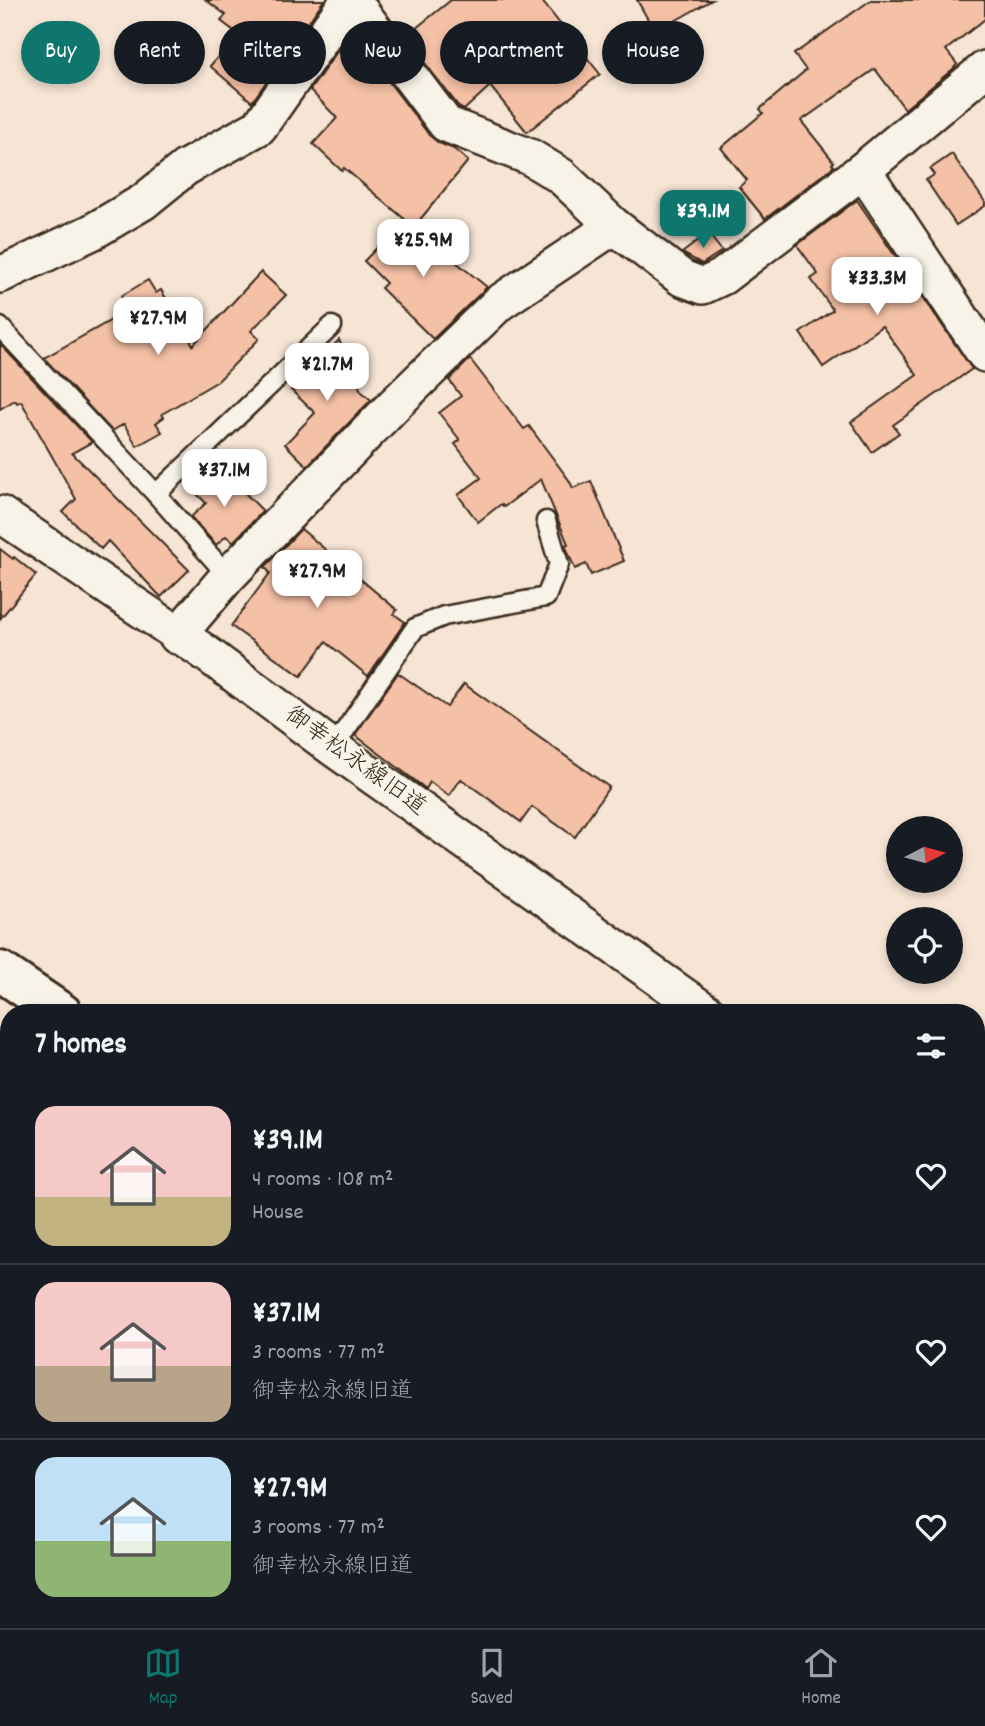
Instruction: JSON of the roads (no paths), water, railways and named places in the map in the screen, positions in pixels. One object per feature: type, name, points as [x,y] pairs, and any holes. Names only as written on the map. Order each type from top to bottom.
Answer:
[{"type":"main road","points":[[0,971],[49,1004]]},
{"type":"street","points":[[0,275],[92,232],[143,202],[185,168],[259,127],[350,0],[446,124],[530,157],[561,176],[614,226],[682,278],[703,286],[722,277],[863,170],[985,69]]},
{"type":"street","points":[[863,170],[985,354]]},
{"type":"street","points":[[177,636],[228,576],[395,404],[499,303],[614,226]]},
{"type":"street","name":"御幸松永線旧道","points":[[0,514],[202,652],[695,1004]]},
{"type":"lane","points":[[156,494],[332,326]]},
{"type":"lane","points":[[0,327],[156,494],[228,576]]},
{"type":"lane","points":[[333,748],[415,628],[444,616],[546,597],[559,564],[545,521]]}]
